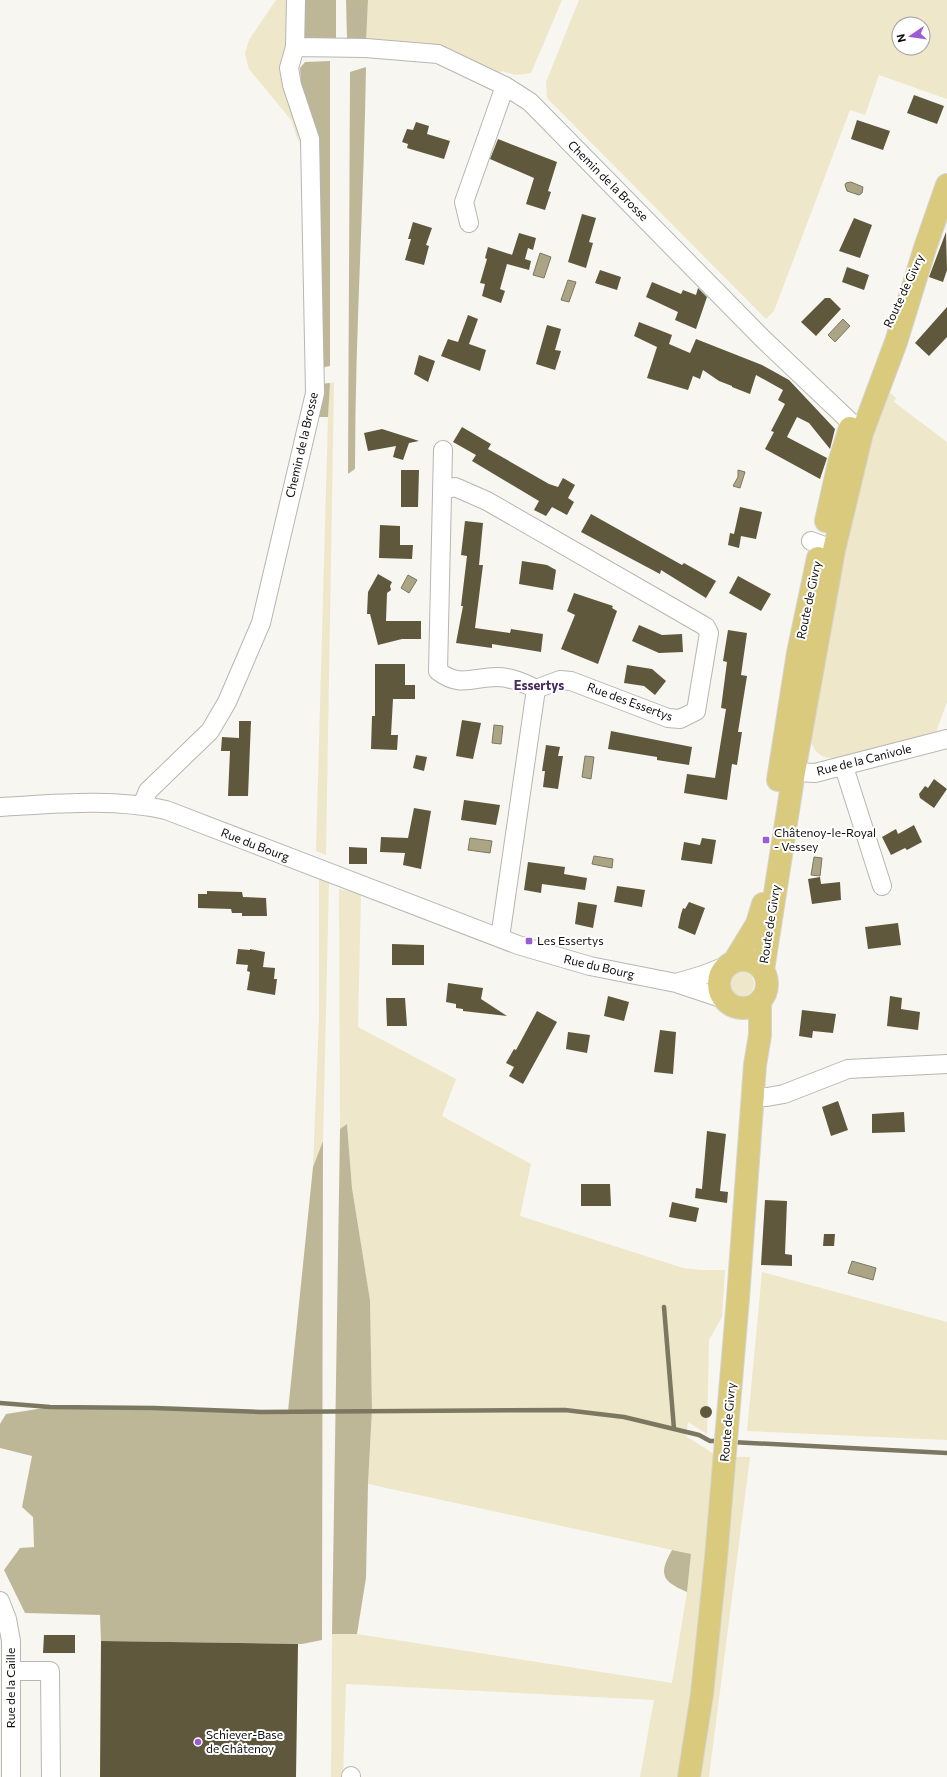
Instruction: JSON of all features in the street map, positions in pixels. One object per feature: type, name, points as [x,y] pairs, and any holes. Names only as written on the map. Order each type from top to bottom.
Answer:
[{"type":"main road","name":"Route de Givry","points":[[763,970],[787,771],[798,653],[839,463],[857,429],[882,338],[925,248],[947,185]]},
{"type":"main road","name":"Route de Givry","points":[[730,963],[757,924],[763,907],[787,771]]},
{"type":"main road","points":[[746,960],[754,962],[763,970],[767,980],[766,992],[760,1001],[745,1008],[730,1003],[719,989],[719,977],[730,963],[746,960]]},
{"type":"main road","name":"Route de Givry","points":[[689,1777],[707,1649],[728,1429],[755,1065],[760,1035],[760,1001]]},
{"type":"main road","name":"Route de Givry","points":[[730,1003],[748,1032],[755,1065]]},
{"type":"street","name":"Chemin de la Brosse","points":[[142,804],[148,791],[210,731],[227,702],[260,623],[315,393],[310,139],[292,85],[289,68],[295,47],[296,0]]},
{"type":"street","name":"Chemin de la Brosse","points":[[295,47],[366,48],[438,54],[505,86],[530,102],[758,334],[857,429]]},
{"type":"street","points":[[470,223],[464,202],[505,86]]},
{"type":"street","points":[[443,450],[438,671],[455,681],[473,681],[497,677],[510,679],[536,689],[500,938]]},
{"type":"street","name":"Rue des Essertys","points":[[443,490],[455,487],[487,501],[701,624],[706,627],[709,633],[696,711],[680,719],[668,718],[572,680],[560,680],[536,689]]},
{"type":"street","name":"Rue de la Canivole","points":[[787,771],[815,773],[844,767],[947,739]]},
{"type":"street","points":[[844,767],[882,886]]},
{"type":"street","name":"Rue du Bourg","points":[[0,807],[71,803],[142,804],[166,810],[500,938],[590,966],[676,983],[730,1003]]},
{"type":"street","name":"Rue du Bourg","points":[[676,983],[703,975],[730,963]]},
{"type":"street","points":[[753,1097],[767,1097],[784,1094],[848,1069],[947,1064]]},
{"type":"street","name":"Rue de la Caille","points":[[0,1601],[7,1618],[11,1641],[11,1777]]},
{"type":"street","points":[[11,1671],[50,1671],[51,1777]]},
{"type":"shaded area","points":[[276,0],[291,0],[296,122],[300,146],[291,120],[249,69],[245,54],[249,40]]},
{"type":"shaded area","points":[[301,0],[336,0],[336,39],[305,41],[302,37]]},
{"type":"shaded area","points":[[346,0],[368,0],[366,43],[347,39]]},
{"type":"shaded area","points":[[368,0],[562,0],[531,73],[515,75],[502,71],[497,74],[366,43]]},
{"type":"shaded area","points":[[579,0],[947,0],[947,99],[879,75],[865,115],[850,110],[774,311],[766,319],[547,98],[546,82]]},
{"type":"shaded area","points":[[330,61],[330,366],[320,368],[300,68],[305,62]]},
{"type":"shaded area","points":[[366,67],[356,368],[355,469],[348,474],[350,72]]},
{"type":"shaded area","points":[[851,182],[863,187],[862,193],[859,195],[847,191],[845,185],[846,183]]},
{"type":"shaded area","points":[[540,253],[551,257],[544,278],[533,275]]},
{"type":"shaded area","points":[[568,280],[576,282],[569,302],[561,300]]},
{"type":"shaded area","points":[[843,319],[850,326],[835,342],[828,335]]},
{"type":"shaded area","points":[[334,382],[326,855],[316,851],[328,417],[330,383]]},
{"type":"shaded area","points":[[330,383],[328,417],[316,417],[319,384]]},
{"type":"shaded area","points":[[887,390],[896,398],[894,402],[947,442],[947,702],[936,732],[928,737],[839,759],[826,757],[818,753],[812,745],[808,734],[856,475]]},
{"type":"shaded area","points":[[738,470],[745,472],[740,488],[733,486],[738,477]]},
{"type":"shaded area","points":[[408,575],[417,580],[409,593],[401,588]]},
{"type":"shaded area","points":[[494,725],[503,726],[501,744],[492,743]]},
{"type":"shaded area","points":[[585,756],[594,757],[591,779],[582,777]]},
{"type":"shaded area","points":[[470,838],[492,841],[490,853],[468,850]]},
{"type":"shaded area","points":[[594,856],[613,859],[612,868],[592,864]]},
{"type":"shaded area","points":[[814,857],[822,858],[820,876],[811,875]]},
{"type":"shaded area","points":[[319,878],[329,882],[323,1141],[313,1167],[319,1017]]},
{"type":"shaded area","points":[[339,889],[361,894],[358,1027],[456,1079],[442,1116],[531,1164],[520,1216],[683,1268],[725,1270],[722,1317],[709,1340],[707,1434],[688,1422],[686,1436],[714,1454],[707,1562],[681,1777],[640,1777],[654,1700],[346,1684],[343,1777],[331,1777],[332,1634],[357,1634],[672,1683],[687,1592],[691,1554],[368,1484],[372,1410],[370,1300],[352,1188],[347,1124],[340,1129]]},
{"type":"shaded area","points":[[742,972],[750,976],[754,984],[750,992],[742,996],[734,992],[730,984],[734,976]]},
{"type":"shaded area","points":[[347,1124],[352,1188],[370,1300],[372,1410],[368,1484],[366,1578],[357,1634],[332,1634],[340,1129]]},
{"type":"shaded area","points":[[323,1141],[322,1640],[302,1644],[101,1641],[100,1615],[25,1613],[4,1570],[20,1548],[34,1547],[33,1517],[22,1507],[32,1456],[0,1448],[0,1424],[6,1414],[50,1407],[288,1411],[313,1167]]},
{"type":"shaded area","points":[[852,1261],[876,1268],[873,1280],[848,1273]]},
{"type":"shaded area","points":[[762,1272],[947,1322],[947,1440],[747,1431]]},
{"type":"shaded area","points":[[736,1457],[750,1457],[709,1777],[697,1777],[718,1639]]},
{"type":"shaded area","points":[[672,1550],[691,1554],[687,1592],[672,1584],[665,1576],[665,1566]]},
{"type":"building","points":[[914,95],[944,106],[937,124],[907,113]]},
{"type":"building","points":[[857,120],[890,131],[883,150],[851,139]]},
{"type":"building","points":[[416,122],[429,126],[427,134],[450,141],[444,159],[407,148],[408,144],[402,142],[407,129],[413,130]]},
{"type":"building","points":[[498,139],[557,162],[548,191],[551,192],[545,210],[526,204],[534,178],[490,159]]},
{"type":"building","points":[[582,214],[596,218],[589,242],[593,243],[586,268],[568,262]]},
{"type":"building","points":[[854,218],[872,225],[860,258],[839,251]]},
{"type":"building","points":[[413,222],[432,228],[426,245],[429,246],[424,265],[405,260],[411,239],[408,239]]},
{"type":"building","points":[[946,232],[947,270],[943,282],[929,277]]},
{"type":"building","points":[[519,233],[536,238],[533,250],[528,248],[525,259],[512,255]]},
{"type":"building","points":[[488,247],[531,261],[529,270],[507,264],[500,289],[505,291],[501,303],[482,296],[485,284],[480,283],[487,259],[485,258]]},
{"type":"building","points":[[847,267],[869,275],[864,290],[842,282]]},
{"type":"building","points":[[600,270],[621,277],[617,290],[595,283]]},
{"type":"building","points":[[652,282],[681,294],[683,290],[696,295],[698,288],[707,297],[696,329],[675,320],[678,312],[646,297]]},
{"type":"building","points":[[825,298],[830,298],[841,309],[816,336],[801,322]]},
{"type":"building","points":[[947,307],[947,337],[929,356],[915,343]]},
{"type":"building","points":[[468,315],[478,319],[469,344],[486,350],[480,371],[441,356],[448,339],[458,342]]},
{"type":"building","points":[[639,322],[672,335],[669,344],[690,353],[696,339],[762,365],[789,380],[835,429],[830,449],[809,423],[797,417],[787,437],[827,458],[820,479],[765,449],[774,432],[771,431],[785,404],[778,400],[783,390],[756,375],[750,394],[719,381],[703,370],[700,379],[693,376],[688,390],[647,378],[657,347],[634,336]]},
{"type":"building","points":[[547,325],[561,329],[555,350],[561,351],[555,370],[536,364]]},
{"type":"building","points":[[419,355],[435,361],[428,382],[414,374]]},
{"type":"building","points":[[462,427],[491,444],[488,449],[549,484],[558,487],[563,478],[575,485],[568,498],[574,502],[567,515],[552,507],[546,516],[534,510],[539,501],[472,461],[476,455],[453,442]]},
{"type":"building","points":[[382,429],[419,441],[409,443],[403,460],[393,457],[396,446],[368,451],[364,433]]},
{"type":"building","points":[[401,470],[419,470],[418,507],[401,507]]},
{"type":"building","points":[[740,507],[762,512],[756,539],[741,536],[739,548],[728,545],[730,533],[734,534]]},
{"type":"building","points":[[591,514],[682,565],[684,563],[716,581],[706,598],[661,570],[660,574],[581,532]]},
{"type":"building","points":[[465,521],[483,523],[479,565],[483,565],[475,628],[510,633],[511,629],[543,634],[541,652],[492,644],[492,648],[456,643],[463,606],[461,606],[467,556],[461,555]]},
{"type":"building","points":[[380,525],[400,526],[400,545],[413,545],[412,559],[379,558]]},
{"type":"building","points":[[522,561],[547,565],[556,570],[553,590],[519,584]]},
{"type":"building","points":[[378,574],[392,582],[390,586],[391,590],[387,593],[386,621],[421,621],[421,639],[402,639],[378,645],[370,614],[367,614],[368,592]]},
{"type":"building","points":[[738,576],[771,594],[761,611],[729,593]]},
{"type":"building","points":[[574,593],[613,606],[612,608],[617,611],[598,664],[561,649],[575,615],[567,611]]},
{"type":"building","points":[[639,625],[662,635],[682,634],[683,652],[659,653],[632,641]]},
{"type":"building","points":[[728,630],[747,633],[741,675],[747,676],[738,732],[742,732],[737,765],[732,764],[727,800],[684,793],[687,774],[715,778],[726,709],[721,708],[727,662],[723,661]]},
{"type":"building","points":[[375,664],[405,664],[405,685],[415,685],[415,699],[393,699],[391,735],[398,735],[397,750],[371,749],[372,716],[375,716]]},
{"type":"building","points":[[627,665],[652,669],[666,681],[655,695],[644,686],[624,683]]},
{"type":"building","points":[[462,720],[481,723],[473,759],[456,756]]},
{"type":"building","points":[[239,721],[251,721],[248,796],[228,796],[230,751],[221,751],[222,737],[239,738]]},
{"type":"building","points":[[611,731],[692,747],[689,765],[657,760],[657,757],[608,749]]},
{"type":"building","points":[[546,745],[560,747],[558,756],[563,756],[558,789],[543,787],[545,771],[542,771]]},
{"type":"building","points":[[416,755],[427,757],[424,771],[413,768]]},
{"type":"building","points":[[934,779],[947,789],[934,808],[920,798],[919,794],[925,786],[928,788]]},
{"type":"building","points":[[464,800],[500,805],[496,825],[461,820]]},
{"type":"building","points":[[414,808],[431,811],[421,869],[403,865],[405,853],[380,852],[381,837],[408,838]]},
{"type":"building","points":[[914,825],[922,842],[907,850],[905,848],[891,855],[882,837],[896,829],[898,834]]},
{"type":"building","points":[[702,838],[716,840],[712,864],[681,860],[684,842],[700,845]]},
{"type":"building","points":[[349,847],[367,848],[367,864],[349,864]]},
{"type":"building","points":[[528,862],[565,867],[564,874],[587,878],[585,890],[542,884],[541,893],[524,890]]},
{"type":"building","points":[[820,877],[821,884],[840,882],[841,900],[812,904],[808,879]]},
{"type":"building","points":[[617,886],[645,890],[642,907],[614,902]]},
{"type":"building","points":[[207,891],[242,892],[243,897],[266,898],[267,916],[242,916],[242,913],[232,913],[231,909],[198,908],[198,894],[207,894]]},
{"type":"building","points":[[578,902],[597,905],[593,928],[575,924]]},
{"type":"building","points":[[689,902],[705,908],[695,935],[678,928],[683,908],[685,909]]},
{"type":"building","points":[[898,923],[901,945],[868,949],[865,927]]},
{"type":"building","points":[[392,944],[424,945],[424,965],[392,965]]},
{"type":"building","points":[[238,949],[250,949],[265,952],[263,967],[275,968],[274,979],[277,979],[275,995],[247,990],[250,972],[247,971],[248,965],[236,964]]},
{"type":"building","points":[[448,983],[483,988],[481,999],[507,1016],[463,1011],[463,1009],[456,1008],[456,1004],[446,1002]]},
{"type":"building","points":[[608,996],[629,1002],[624,1021],[604,1016]]},
{"type":"building","points":[[890,996],[902,998],[901,1009],[920,1012],[918,1030],[887,1026]]},
{"type":"building","points":[[386,998],[405,998],[407,1026],[387,1026]]},
{"type":"building","points":[[802,1010],[836,1014],[833,1033],[813,1031],[812,1038],[799,1036]]},
{"type":"building","points":[[537,1011],[557,1022],[523,1084],[509,1076],[514,1067],[506,1063],[514,1049],[516,1050]]},
{"type":"building","points":[[660,1030],[676,1032],[673,1074],[654,1072]]},
{"type":"building","points":[[568,1032],[590,1035],[587,1053],[566,1049]]},
{"type":"building","points":[[838,1101],[848,1130],[831,1136],[822,1107]]},
{"type":"building","points":[[904,1112],[905,1132],[872,1133],[872,1114]]},
{"type":"building","points":[[707,1131],[726,1134],[720,1191],[728,1192],[727,1203],[695,1198],[696,1188],[702,1189]]},
{"type":"building","points":[[581,1184],[610,1184],[611,1206],[581,1206]]},
{"type":"building","points":[[765,1200],[787,1201],[785,1254],[792,1255],[792,1266],[761,1265]]},
{"type":"building","points":[[672,1202],[699,1208],[696,1222],[669,1217]]},
{"type":"building","points":[[824,1234],[835,1234],[834,1246],[823,1246]]},
{"type":"building","points":[[706,1406],[710,1408],[712,1412],[710,1416],[706,1418],[702,1416],[700,1412],[702,1408]]},
{"type":"building","points":[[44,1635],[75,1635],[75,1653],[43,1653]]},
{"type":"building","name":"Schiever-Base de Châtenoy","points":[[101,1641],[298,1644],[296,1777],[100,1777]]},
{"type":"waterway","points":[[664,1307],[674,1429]]},
{"type":"waterway","points":[[0,1403],[50,1407],[154,1408],[260,1412],[565,1410],[624,1417],[699,1435],[710,1441],[720,1441]]},
{"type":"waterway","points":[[732,1442],[947,1453]]},
{"type":"place","name":"Châtenoy-le-Royal - Vessey","points":[[766,840]]},
{"type":"place","name":"Les Essertys","points":[[529,941]]},
{"type":"place","name":"Schiever-Base de Châtenoy","points":[[198,1742]]},
{"type":"district","name":"Essertys","points":[[539,685]]}]
